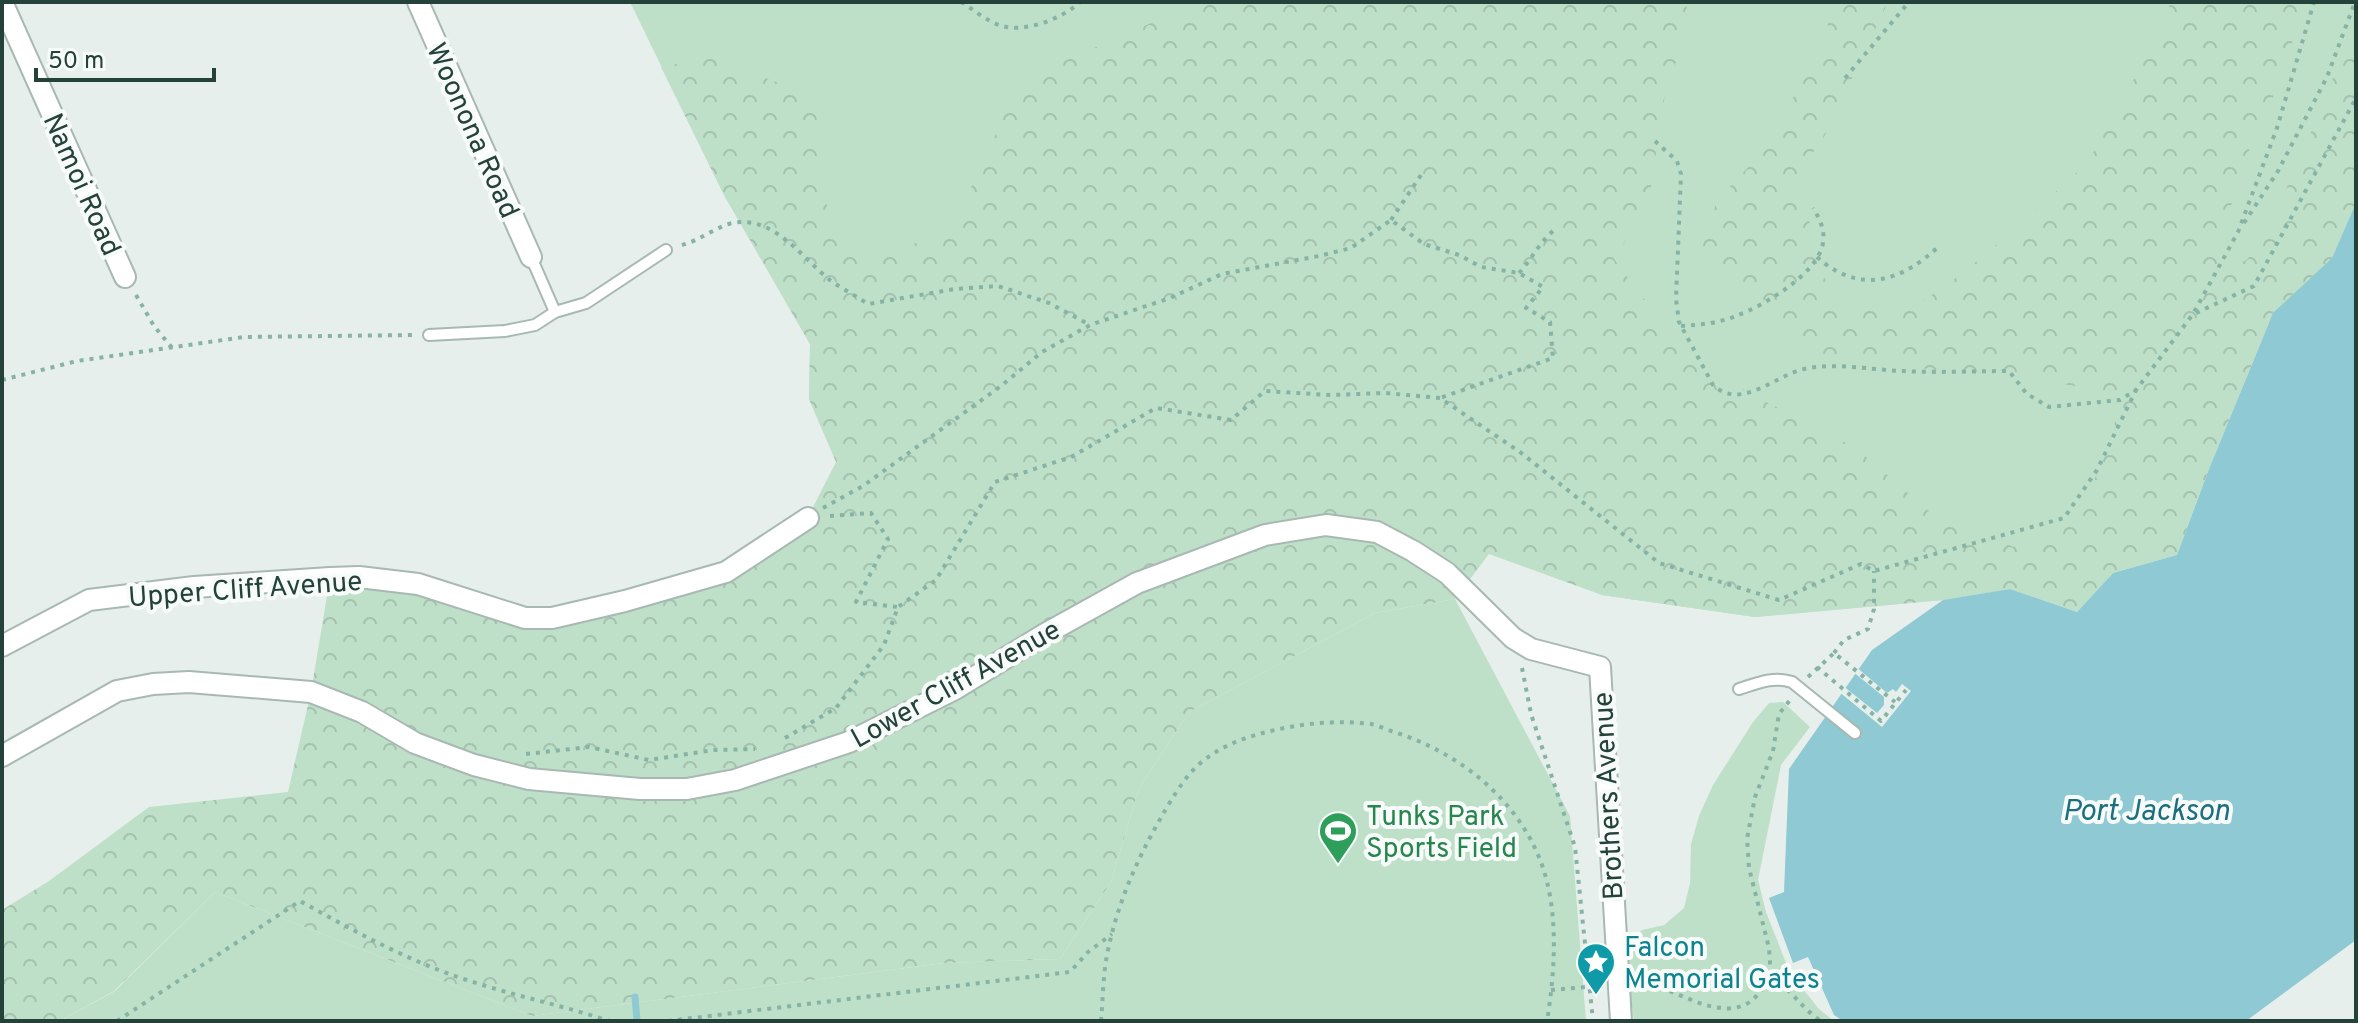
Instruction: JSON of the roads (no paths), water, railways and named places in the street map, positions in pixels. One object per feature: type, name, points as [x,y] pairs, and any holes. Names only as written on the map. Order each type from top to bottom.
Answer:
[{"type":"street","name":"Namoi Road","points":[[2,2],[125,277]]},
{"type":"street","name":"Woonona Road","points":[[418,2],[531,257]]},
{"type":"street","name":"Upper Cliff Avenue","points":[[2,646],[89,600],[194,587],[330,578],[359,577],[418,584],[525,618],[552,618],[726,572],[808,518]]},
{"type":"street","name":"Lower Cliff Avenue","points":[[2,756],[117,691],[153,684],[189,682],[311,692],[362,712],[415,743],[474,765],[529,779],[640,789],[687,789],[735,780],[849,742],[955,689],[1137,583],[1265,535],[1326,525],[1377,532],[1447,573],[1513,638],[1531,649],[1600,667]]},
{"type":"street","name":"Brothers Avenue","points":[[1600,667],[1621,1021]]},
{"type":"lane","points":[[429,335],[505,331],[535,325],[555,312],[586,303],[666,250]]},
{"type":"lane","points":[[531,257],[555,312]]},
{"type":"lane","points":[[1739,689],[1781,678],[1800,688],[1855,733]]},
{"type":"water","name":"Port Jackson","points":[[2356,203],[2356,940],[2246,1021],[1843,1021],[1834,1015],[1808,957],[1793,963],[1769,898],[1784,892],[1789,769],[1872,650],[1943,600],[2010,589],[2077,612],[2113,573],[2177,555],[2273,313],[2332,258]]},
{"type":"waterway","points":[[635,997],[637,1021]]},
{"type":"place","name":"Tunks Park Sports Field","points":[[1338,865]]},
{"type":"place","name":"Falcon Memorial Gates","points":[[1596,996]]}]
